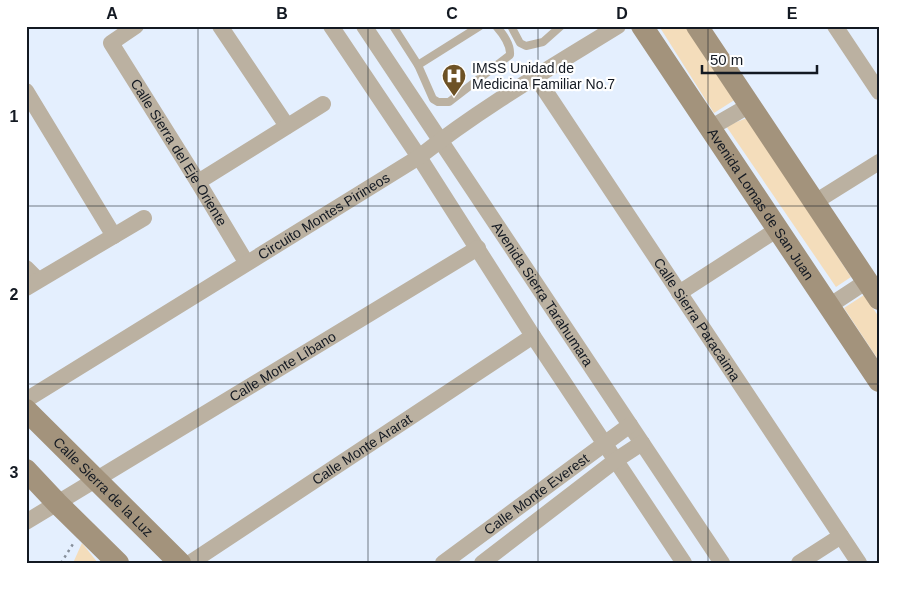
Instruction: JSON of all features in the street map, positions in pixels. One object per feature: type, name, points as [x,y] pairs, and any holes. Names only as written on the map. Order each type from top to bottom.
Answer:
[{"type":"street","name":"Calle Sierra del Eje Oriente","points":[[136,26],[111,43],[246,262]]},
{"type":"street","points":[[220,26],[287,126]]},
{"type":"street","name":"Avenida Sierra Tarahumara","points":[[331,26],[419,157],[533,336],[616,460],[681,562]]},
{"type":"street","name":"Avenida Sierra Tarahumara","points":[[364,26],[722,563]]},
{"type":"street","name":"Circuito Montes Pirineos","points":[[26,400],[246,262],[419,157],[440,140],[536,76],[618,26]]},
{"type":"street","name":"Avenida Lomas de San Juan","points":[[642,26],[879,381]]},
{"type":"street","points":[[697,26],[873,290],[829,306]]},
{"type":"street","points":[[835,26],[879,92]]},
{"type":"street","name":"Calle Sierra Paracaima","points":[[536,76],[859,563]]},
{"type":"street","points":[[26,91],[114,236]]},
{"type":"street","points":[[198,182],[322,104]]},
{"type":"street","points":[[710,128],[750,105]]},
{"type":"street","points":[[815,202],[879,162]]},
{"type":"street","points":[[26,268],[32,284],[144,218]]},
{"type":"street","points":[[680,293],[778,229]]},
{"type":"street","name":"Calle Monte Líbano","points":[[61,501],[478,248]]},
{"type":"street","name":"Calle Monte Ararat","points":[[190,563],[533,336]]},
{"type":"street","name":"Calle Sierra de la Luz","points":[[26,410],[92,481],[180,563]]},
{"type":"street","name":"Calle Monte Everest","points":[[443,563],[604,442],[630,425]]},
{"type":"street","name":"Calle Monte Everest","points":[[482,563],[616,460],[642,443]]},
{"type":"street","points":[[26,470],[61,501],[118,563]]},
{"type":"street","points":[[26,522],[61,501]]},
{"type":"street","points":[[800,563],[842,536]]},
{"type":"lane","points":[[393,26],[418,66],[433,99],[438,102],[449,102],[510,55],[511,48],[496,26]]},
{"type":"lane","points":[[418,66],[480,26]]},
{"type":"lane","points":[[511,26],[520,42],[526,46],[543,42],[561,26]]},
{"type":"shaded area","points":[[659,26],[689,26],[736,99],[714,113]]},
{"type":"shaded area","points":[[747,118],[851,277],[836,287],[726,126]]},
{"type":"shaded area","points":[[864,295],[879,317],[879,361],[844,308]]},
{"type":"shaded area","points":[[82,543],[98,563],[73,563]]},
{"type":"place","name":"IMSS Unidad de Medicina Familiar No.7","points":[[454,97]]}]
